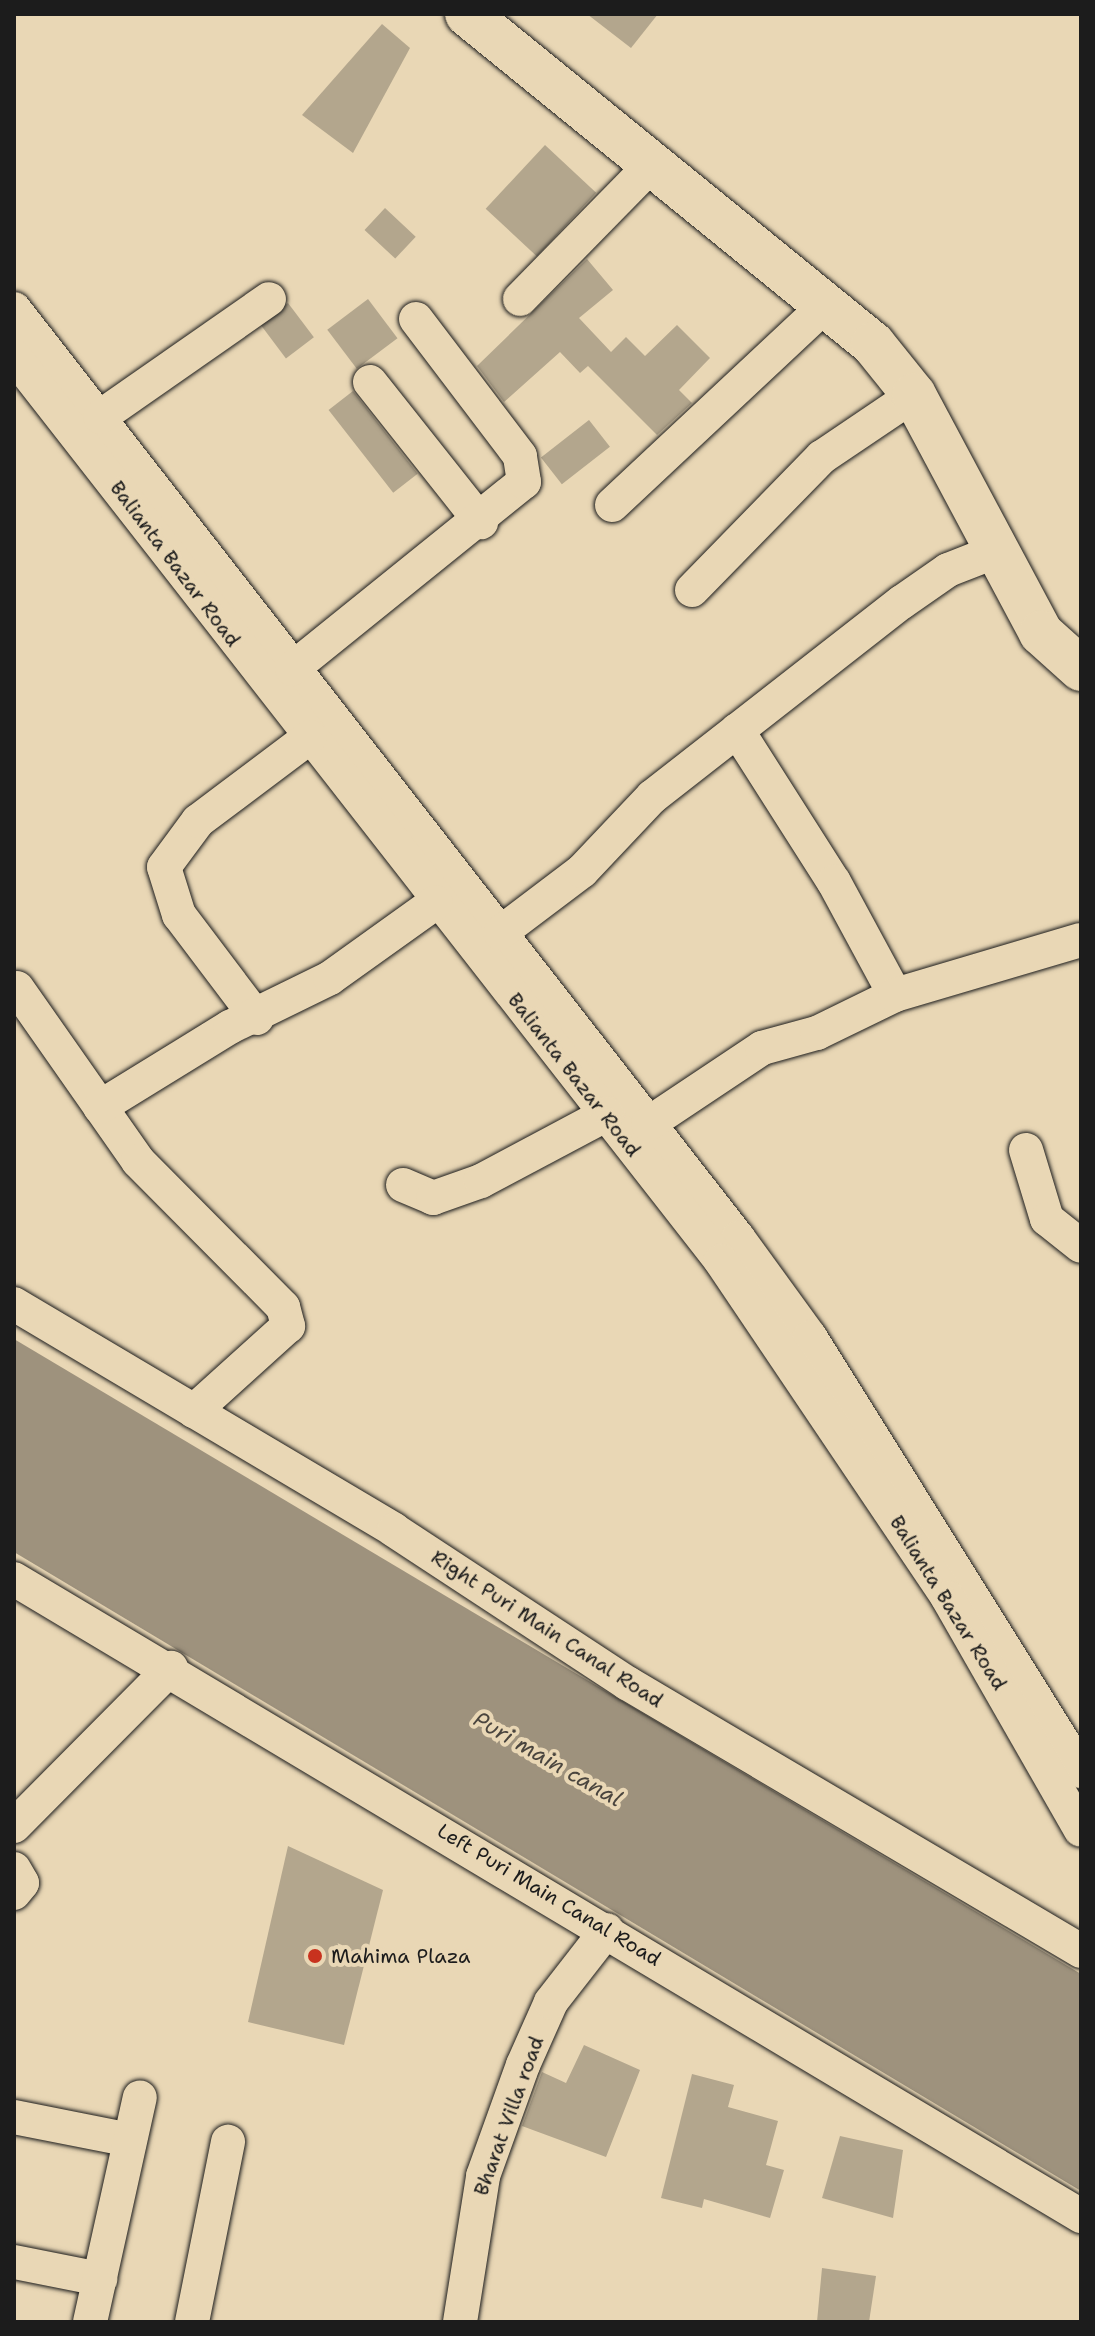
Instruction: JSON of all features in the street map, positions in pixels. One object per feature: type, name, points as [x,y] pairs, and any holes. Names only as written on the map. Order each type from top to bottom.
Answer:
[{"type":"main road","points":[[467,14],[827,304],[914,395],[994,552],[1041,633],[1081,669]]},
{"type":"street","points":[[520,299],[651,165]]},
{"type":"street","points":[[100,417],[269,299]]},
{"type":"street","points":[[612,505],[827,304]]},
{"type":"street","name":"Balianta Bazar Road","points":[[14,309],[810,1337],[1081,1771]]},
{"type":"street","points":[[292,669],[517,493],[525,470],[416,319]]},
{"type":"street","name":"Balianta Bazar Road","points":[[14,356],[436,902],[607,1114],[826,1413],[948,1598],[1081,1830]]},
{"type":"street","points":[[370,382],[481,522]]},
{"type":"street","points":[[692,590],[822,457],[914,395]]},
{"type":"street","points":[[500,933],[582,871],[652,797],[902,602],[948,570],[994,552]]},
{"type":"street","points":[[737,730],[834,882],[895,995]]},
{"type":"street","points":[[257,1018],[179,915],[164,867],[198,821],[310,737]]},
{"type":"street","points":[[100,1107],[330,978],[436,902]]},
{"type":"street","points":[[648,1124],[762,1048],[817,1033],[895,995],[1081,940]]},
{"type":"street","points":[[17,988],[144,1167],[283,1307],[288,1326],[194,1411]]},
{"type":"street","points":[[403,1185],[433,1198],[481,1181],[607,1114]]},
{"type":"street","points":[[1026,1150],[1047,1219],[1081,1246]]},
{"type":"street","name":"Right Puri Main Canal Road","points":[[14,1304],[194,1411],[627,1683],[1081,1951]]},
{"type":"street","name":"Left Puri Main Canal Road","points":[[14,1579],[171,1668],[1081,2216]]},
{"type":"street","points":[[14,1826],[171,1668]]},
{"type":"street","points":[[14,1869],[22,1883],[14,1893]]},
{"type":"street","name":"Bharat Villa road","points":[[460,2322],[483,2176],[523,2065],[551,2002],[607,1930]]},
{"type":"street","points":[[90,2322],[140,2097]]},
{"type":"street","points":[[14,2117],[130,2140]]},
{"type":"street","points":[[192,2322],[228,2142]]},
{"type":"street","points":[[14,2262],[100,2279]]},
{"type":"water","name":"Puri main canal","points":[[14,1339],[1081,1974],[1081,2191],[14,1552]]},
{"type":"building","points":[[587,14],[658,14],[631,48]]},
{"type":"building","points":[[382,24],[410,48],[353,153],[302,115]]},
{"type":"building","points":[[545,145],[596,193],[537,256],[486,209]]},
{"type":"building","points":[[385,208],[416,237],[395,259],[365,230]]},
{"type":"building","points":[[587,259],[613,290],[579,318],[611,352],[626,337],[645,356],[677,325],[710,358],[679,390],[692,403],[657,435],[588,366],[580,373],[560,352],[504,402],[477,366]]},
{"type":"building","points":[[368,299],[397,338],[357,369],[327,330]]},
{"type":"building","points":[[288,303],[314,337],[286,358],[260,324]]},
{"type":"building","points":[[353,391],[418,474],[393,493],[329,410]]},
{"type":"building","points":[[589,420],[610,447],[562,484],[541,458]]},
{"type":"building","name":"Mahima Plaza","points":[[288,1846],[383,1890],[344,2045],[248,2022]]},
{"type":"building","points":[[584,2045],[640,2070],[606,2157],[522,2126],[542,2072],[566,2083]]},
{"type":"building","points":[[692,2074],[734,2085],[728,2107],[778,2121],[766,2165],[784,2170],[770,2218],[704,2199],[702,2208],[661,2198]]},
{"type":"building","points":[[840,2136],[903,2150],[893,2218],[822,2198]]},
{"type":"building","points":[[822,2268],[876,2276],[869,2322],[817,2322]]},
{"type":"place","name":"Mahima Plaza","points":[[315,1956]]}]
